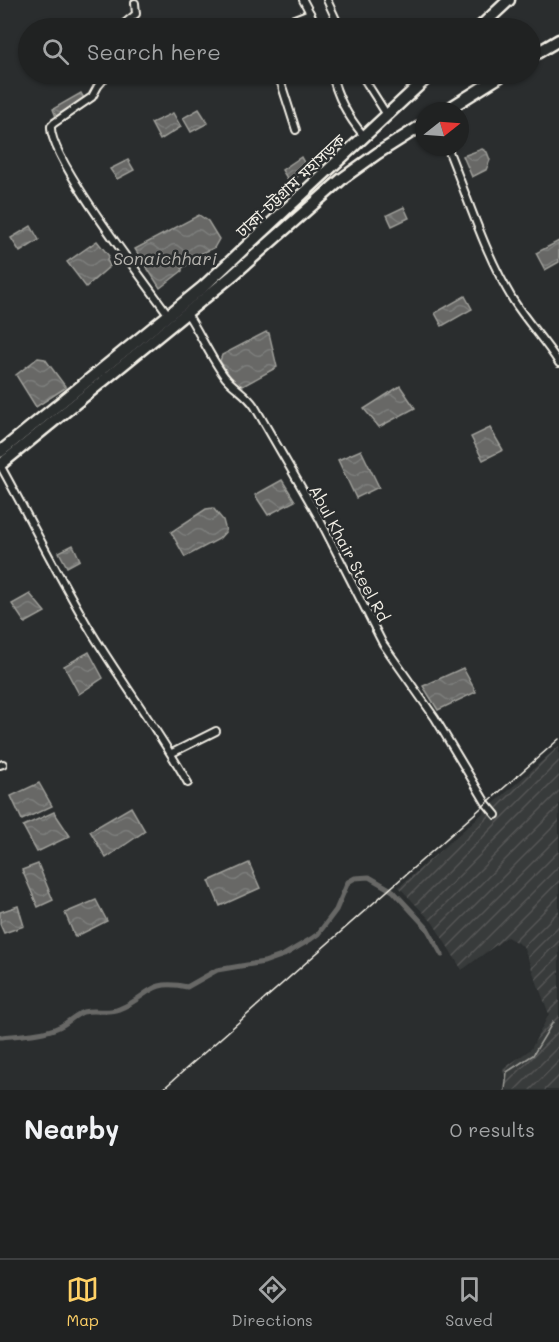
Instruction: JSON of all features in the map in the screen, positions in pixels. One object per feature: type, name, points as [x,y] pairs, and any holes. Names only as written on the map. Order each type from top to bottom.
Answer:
[{"type":"highway","points":[[490,18],[509,0]]},
{"type":"highway","points":[[541,51],[559,40]]},
{"type":"highway","name":"ঢাকা-চট্টগ্রাম মহাসড়ক","points":[[0,465],[183,309],[232,259],[420,84]]},
{"type":"highway","points":[[459,102],[488,84]]},
{"type":"highway","name":"ঢাকা-চট্টগ্রাম মহাসড়ক","points":[[0,452],[168,314],[183,309],[242,268],[343,178],[415,130]]},
{"type":"highway","points":[[232,259],[242,268]]},
{"type":"street","points":[[303,0],[313,18]]},
{"type":"street","points":[[327,0],[335,18]]},
{"type":"street","points":[[131,18],[136,14],[135,3]]},
{"type":"street","points":[[297,18],[310,13]]},
{"type":"street","points":[[100,84],[92,98],[51,126],[52,137],[76,184],[168,314]]},
{"type":"street","points":[[281,84],[296,130]]},
{"type":"street","points":[[334,84],[344,109],[364,136]]},
{"type":"street","points":[[367,84],[387,115]]},
{"type":"street","points":[[451,156],[470,202],[483,243],[513,299],[559,363]]},
{"type":"street","name":"Abul Khair Steel Rd","points":[[183,309],[223,373],[255,407],[319,518],[383,644],[435,718],[486,803],[496,815]]},
{"type":"street","points":[[0,465],[92,633],[172,753],[188,783]]},
{"type":"street","points":[[172,753],[216,731]]},
{"type":"shaded area","points":[[559,746],[559,1090],[507,1090],[503,1069],[531,1049],[549,1014],[523,946],[507,937],[462,970],[433,923],[399,887]]},
{"type":"water","points":[[81,93],[85,100],[56,117],[53,109]]},
{"type":"water","points":[[199,109],[208,123],[191,132],[183,118]]},
{"type":"water","points":[[173,113],[181,127],[160,140],[151,123]]},
{"type":"water","points":[[482,149],[487,152],[490,160],[486,170],[472,177],[463,156],[469,156],[469,154]]},
{"type":"water","points":[[301,157],[307,168],[290,183],[282,170]]},
{"type":"water","points":[[128,160],[134,170],[117,179],[110,169]]},
{"type":"water","points":[[404,207],[409,218],[392,226],[387,215]]},
{"type":"water","name":"Sonaichhari","points":[[199,215],[208,221],[219,239],[214,248],[198,255],[198,258],[182,268],[182,271],[160,288],[135,249]]},
{"type":"water","points":[[31,226],[39,240],[20,252],[11,238]]},
{"type":"water","points":[[97,241],[109,256],[107,260],[110,266],[86,287],[67,262]]},
{"type":"water","points":[[559,241],[559,262],[545,270],[536,253]]},
{"type":"water","points":[[465,296],[472,309],[442,326],[435,313]]},
{"type":"water","points":[[266,332],[269,333],[277,367],[243,386],[234,382],[220,361],[222,355]]},
{"type":"water","points":[[38,358],[45,359],[65,388],[36,407],[16,375]]},
{"type":"water","points":[[400,386],[415,408],[379,427],[364,409]]},
{"type":"water","points":[[490,428],[503,450],[483,460],[471,437]]},
{"type":"water","points":[[361,450],[379,487],[356,498],[338,460]]},
{"type":"water","points":[[282,480],[295,501],[268,515],[255,495]]},
{"type":"water","points":[[213,508],[223,520],[226,531],[219,539],[185,557],[171,532],[206,509]]},
{"type":"water","points":[[73,545],[80,560],[67,567],[59,552]]},
{"type":"water","points":[[30,594],[45,612],[25,623],[12,604]]},
{"type":"water","points":[[89,652],[103,678],[79,694],[64,666]]},
{"type":"water","points":[[463,668],[476,692],[438,710],[423,686]]},
{"type":"water","points":[[39,783],[52,806],[22,820],[11,796]]},
{"type":"water","points":[[131,807],[145,831],[106,858],[90,831]]},
{"type":"water","points":[[54,812],[70,836],[37,852],[23,826]]},
{"type":"water","points":[[249,863],[260,888],[220,906],[209,881]]},
{"type":"water","points":[[38,864],[53,900],[38,907],[22,870]]},
{"type":"water","points":[[96,900],[107,921],[75,937],[65,913]]},
{"type":"water","points":[[18,906],[24,926],[4,933],[0,924],[0,912]]},
{"type":"waterway","points":[[0,1037],[52,1030],[83,1012],[119,1009],[157,987],[165,985],[187,987],[217,970],[264,962],[284,955],[318,934],[336,910],[348,882],[355,878],[369,877],[393,891],[427,928],[442,955]]},
{"type":"waterway","points":[[505,1090],[507,1072],[533,1055],[553,1022]]},
{"type":"railway","points":[[162,1090],[559,739]]}]
